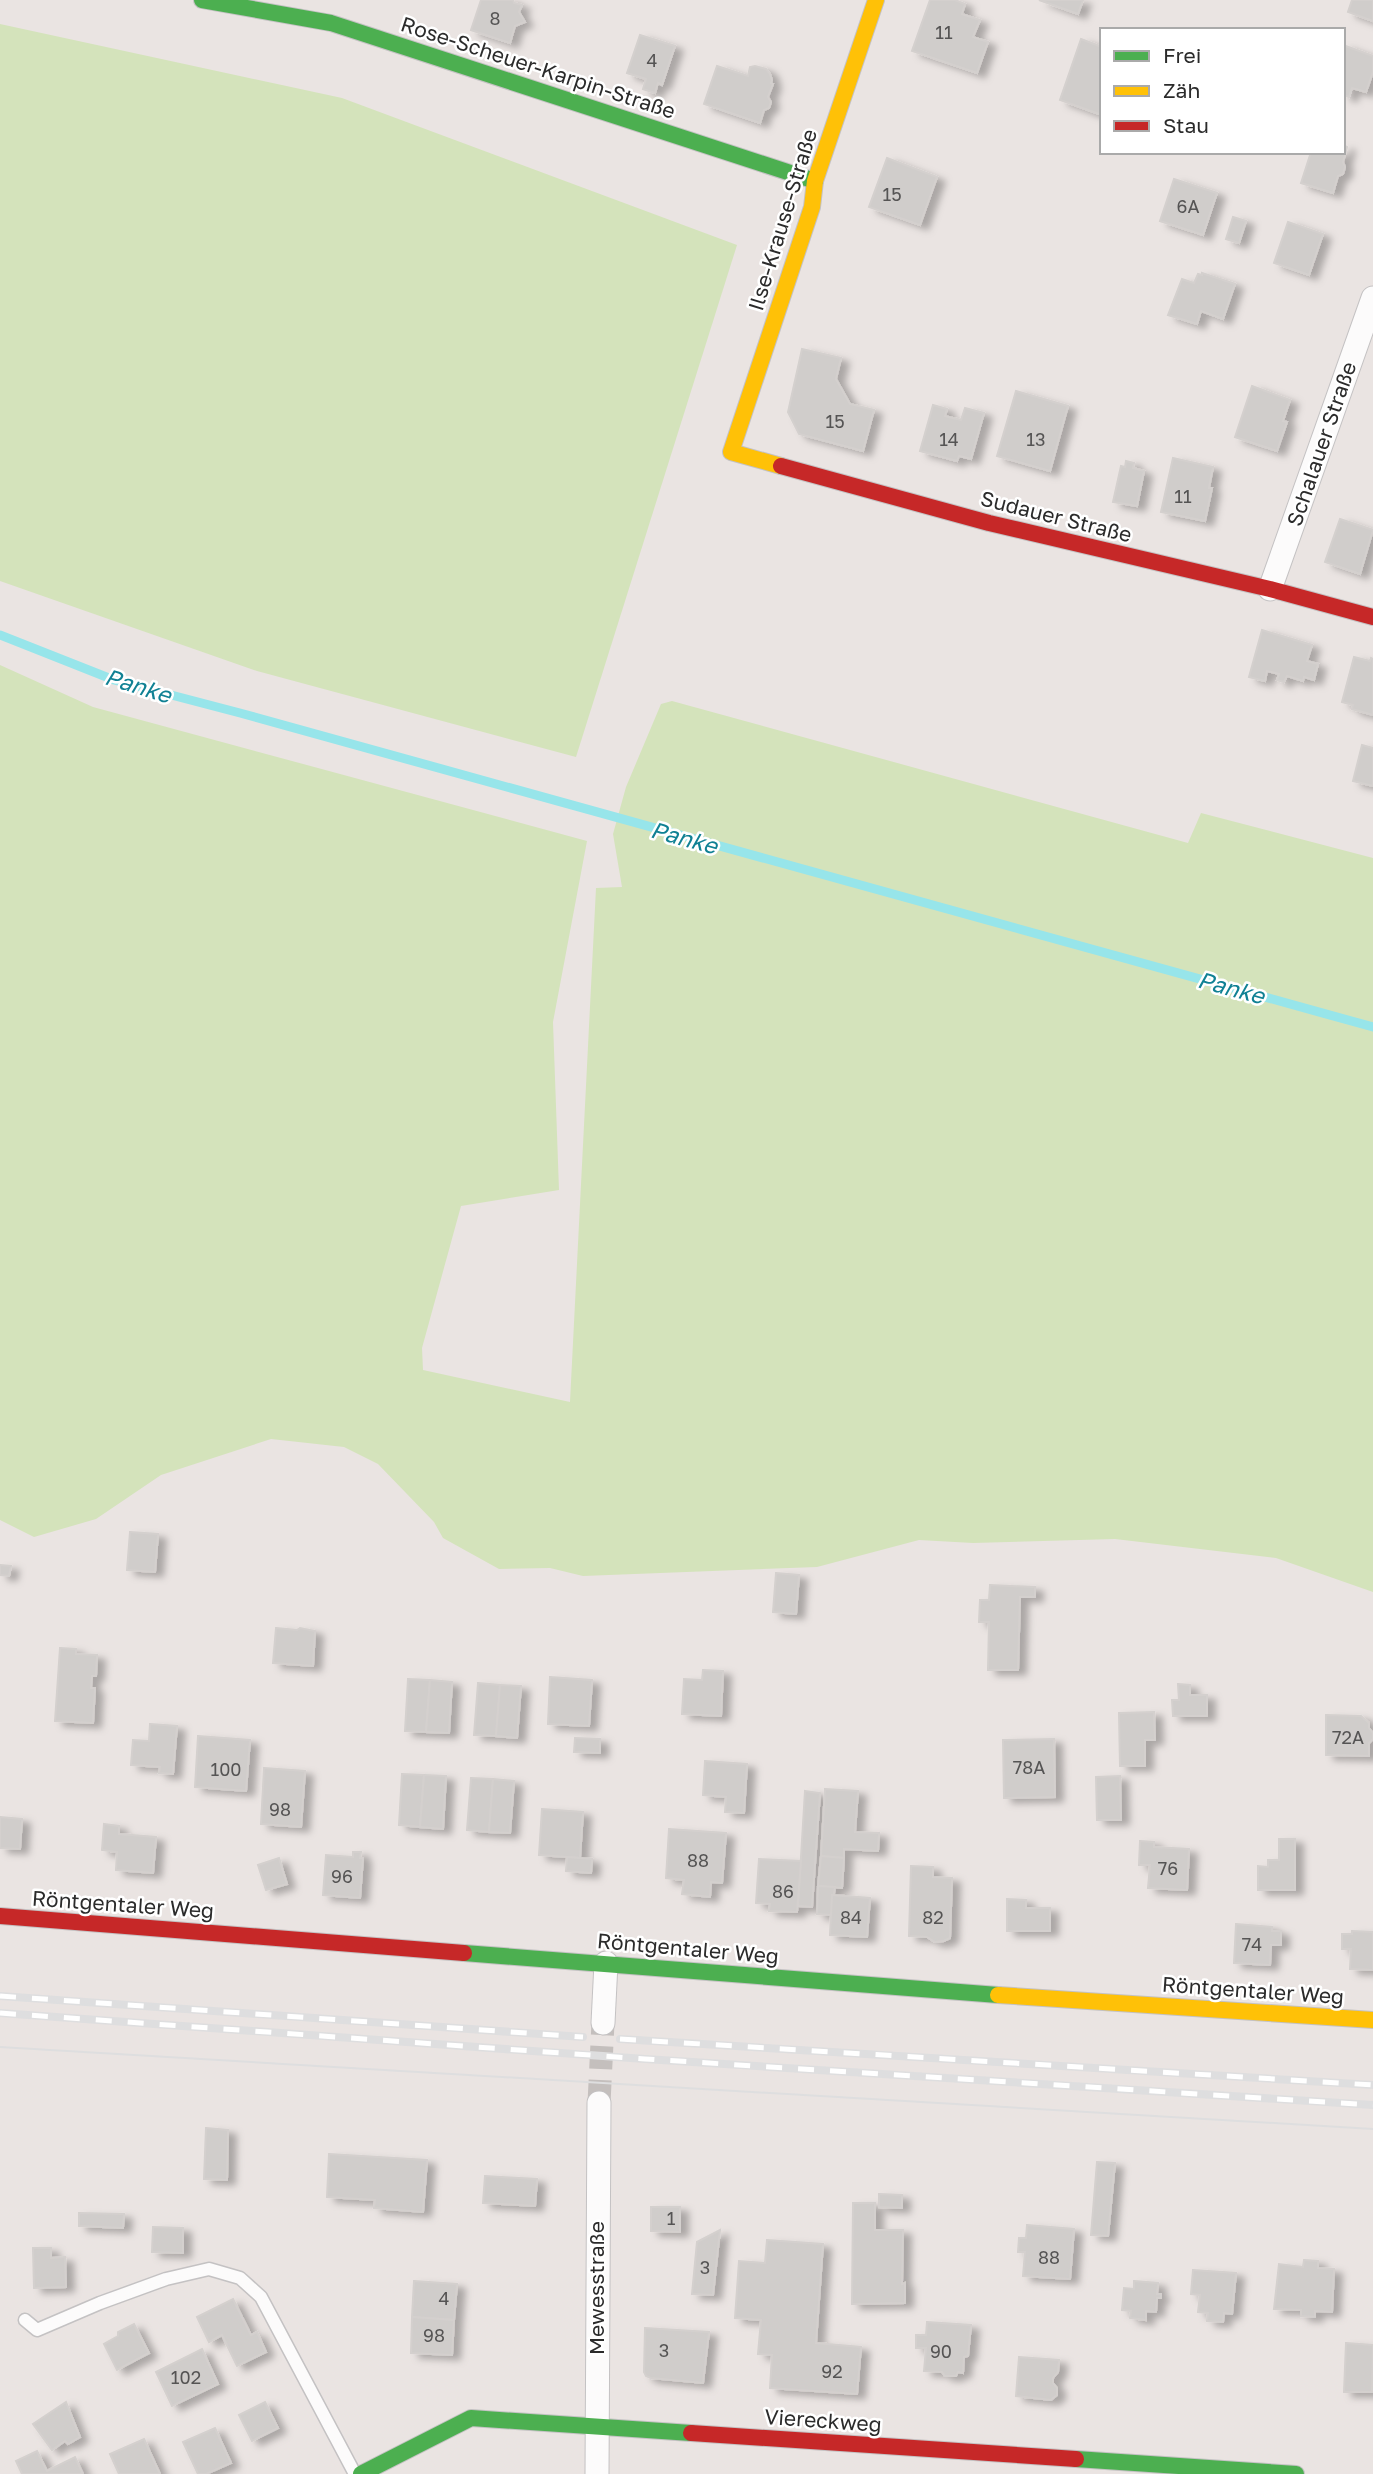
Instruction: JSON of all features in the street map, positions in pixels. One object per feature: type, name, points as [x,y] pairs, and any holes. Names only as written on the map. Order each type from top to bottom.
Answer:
[{"type":"street","name":"Rose-Scheuer-Karpin-Straße","points":[[202,0],[331,23],[816,181]]},
{"type":"street","name":"Ilse-Krause-Straße","points":[[731,452],[813,207],[816,181],[876,0]]},
{"type":"street","name":"Schalauer Straße","points":[[1270,589],[1373,299]]},
{"type":"street","name":"Sudauer Straße","points":[[731,452],[989,523],[1270,589],[1373,617]]},
{"type":"street","name":"Röntgentaler Weg","points":[[0,1916],[974,1993],[1373,2020]]},
{"type":"street","points":[[603,2023],[606,1963]]},
{"type":"street","name":"Mewesstraße","points":[[597,2474],[598,2103]]},
{"type":"street","name":"Viereckweg","points":[[361,2474],[471,2418],[1187,2470],[1296,2474]]},
{"type":"lane","points":[[25,2320],[37,2330],[166,2279],[209,2269],[240,2278],[261,2297],[355,2474]]},
{"type":"green space","points":[[0,24],[342,98],[737,245],[576,757],[257,671],[0,581]]},
{"type":"green space","points":[[0,665],[93,707],[587,841],[553,1022],[559,1190],[461,1206],[422,1348],[423,1370],[570,1402],[596,888],[622,887],[613,834],[626,787],[661,704],[672,701],[1188,843],[1201,813],[1373,858],[1373,1592],[1276,1558],[1115,1539],[973,1543],[919,1540],[817,1567],[583,1576],[550,1568],[499,1569],[443,1538],[434,1522],[378,1464],[344,1447],[271,1439],[161,1475],[96,1519],[34,1537],[0,1520]]},
{"type":"building","points":[[481,0],[513,0],[514,3],[522,5],[519,12],[525,22],[515,26],[510,43],[471,30]]},
{"type":"building","points":[[930,0],[955,0],[965,4],[962,14],[980,20],[973,37],[988,42],[977,73],[912,51]]},
{"type":"building","points":[[1039,0],[1083,0],[1078,14]]},
{"type":"building","points":[[1352,0],[1373,0],[1373,21],[1348,12]]},
{"type":"building","points":[[640,35],[675,46],[662,85],[658,83],[655,93],[643,89],[646,79],[627,73]]},
{"type":"building","points":[[1081,39],[1100,46],[1100,114],[1060,100]]},
{"type":"building","points":[[1345,46],[1373,56],[1373,72],[1366,92],[1352,88],[1349,97],[1345,96]]},
{"type":"building","points":[[717,66],[748,76],[750,67],[755,66],[766,69],[770,74],[773,84],[768,97],[771,102],[769,108],[764,110],[760,123],[704,104]]},
{"type":"building","points":[[1345,146],[1347,147],[1343,174],[1338,176],[1333,193],[1301,183],[1310,154],[1345,154]]},
{"type":"building","points":[[887,158],[937,177],[920,225],[869,207]]},
{"type":"building","points":[[1174,179],[1217,193],[1203,235],[1160,221]]},
{"type":"building","points":[[1233,217],[1246,221],[1239,243],[1226,239]]},
{"type":"building","points":[[1288,222],[1323,234],[1309,275],[1274,263]]},
{"type":"building","points":[[1198,274],[1235,284],[1223,319],[1201,311],[1197,324],[1168,315],[1182,279],[1194,283]]},
{"type":"building","points":[[802,349],[841,358],[836,379],[850,404],[874,410],[863,451],[799,434],[788,412]]},
{"type":"building","points":[[1252,386],[1290,400],[1283,421],[1287,422],[1277,451],[1235,437]]},
{"type":"building","points":[[1016,391],[1068,406],[1050,471],[997,456]]},
{"type":"building","points":[[933,405],[947,409],[945,416],[961,420],[965,408],[984,413],[971,459],[959,456],[957,461],[920,451]]},
{"type":"building","points":[[1173,458],[1213,467],[1205,521],[1161,512]]},
{"type":"building","points":[[1126,461],[1134,463],[1133,468],[1144,471],[1137,506],[1113,502],[1121,466],[1125,467]]},
{"type":"building","points":[[1340,519],[1373,530],[1360,574],[1325,562]]},
{"type":"building","points":[[1262,630],[1312,645],[1307,661],[1318,664],[1314,680],[1304,677],[1303,681],[1287,676],[1284,682],[1277,680],[1279,674],[1267,671],[1265,681],[1249,677]]},
{"type":"building","points":[[1354,657],[1370,661],[1373,659],[1373,715],[1352,709],[1353,705],[1342,702]]},
{"type":"building","points":[[1362,745],[1373,748],[1373,786],[1353,781]]},
{"type":"building","points":[[130,1532],[158,1534],[155,1572],[127,1570]]},
{"type":"building","points":[[0,1565],[11,1566],[9,1576],[0,1575]]},
{"type":"building","points":[[776,1573],[799,1575],[796,1614],[773,1612]]},
{"type":"building","points":[[990,1585],[1035,1587],[1035,1597],[1020,1597],[1018,1670],[988,1670],[989,1622],[979,1622],[980,1600],[989,1600]]},
{"type":"building","points":[[276,1628],[315,1631],[313,1666],[273,1663]]},
{"type":"building","points":[[60,1648],[76,1649],[76,1654],[97,1655],[96,1676],[92,1676],[91,1688],[95,1688],[93,1723],[55,1721]]},
{"type":"building","points":[[703,1670],[723,1671],[721,1716],[682,1714],[684,1679],[702,1680]]},
{"type":"building","points":[[550,1677],[592,1680],[589,1726],[548,1724]]},
{"type":"building","points":[[408,1679],[430,1680],[426,1732],[405,1731]]},
{"type":"building","points":[[430,1680],[452,1682],[449,1733],[426,1732]]},
{"type":"building","points":[[478,1683],[500,1685],[496,1736],[474,1735]]},
{"type":"building","points":[[1178,1684],[1190,1685],[1190,1695],[1207,1695],[1207,1716],[1173,1716],[1172,1700],[1179,1700]]},
{"type":"building","points":[[500,1685],[521,1686],[517,1738],[496,1736]]},
{"type":"building","points":[[1154,1712],[1155,1740],[1145,1740],[1145,1766],[1120,1766],[1119,1713]]},
{"type":"building","points":[[1326,1715],[1361,1716],[1369,1723],[1373,1739],[1369,1743],[1369,1756],[1326,1755]]},
{"type":"building","points":[[150,1724],[177,1726],[173,1774],[159,1773],[160,1767],[131,1765],[133,1740],[149,1741]]},
{"type":"building","points":[[198,1736],[250,1740],[246,1791],[195,1787]]},
{"type":"building","points":[[575,1738],[600,1739],[600,1753],[574,1752]]},
{"type":"building","points":[[1054,1739],[1055,1797],[1004,1798],[1003,1740]]},
{"type":"building","points":[[705,1761],[747,1764],[744,1813],[725,1812],[726,1797],[703,1795]]},
{"type":"building","points":[[264,1768],[305,1771],[301,1827],[261,1824]]},
{"type":"building","points":[[402,1774],[424,1775],[420,1827],[399,1825]]},
{"type":"building","points":[[424,1775],[446,1776],[443,1829],[420,1827]]},
{"type":"building","points":[[1120,1776],[1121,1820],[1097,1820],[1096,1777]]},
{"type":"building","points":[[471,1778],[493,1779],[489,1832],[467,1830]]},
{"type":"building","points":[[493,1779],[514,1781],[510,1833],[489,1832]]},
{"type":"building","points":[[825,1789],[858,1791],[855,1832],[879,1833],[878,1851],[844,1849],[844,1858],[821,1856]]},
{"type":"building","points":[[805,1791],[820,1793],[812,1907],[798,1906]]},
{"type":"building","points":[[542,1809],[583,1812],[580,1858],[539,1855]]},
{"type":"building","points":[[0,1817],[22,1819],[20,1849],[0,1848]]},
{"type":"building","points":[[104,1824],[119,1826],[119,1834],[156,1837],[153,1873],[116,1870],[117,1852],[102,1850]]},
{"type":"building","points":[[669,1829],[726,1833],[722,1883],[711,1882],[710,1897],[682,1894],[684,1880],[666,1878]]},
{"type":"building","points":[[1279,1839],[1295,1839],[1295,1890],[1258,1890],[1258,1866],[1268,1867],[1268,1860],[1279,1860]]},
{"type":"building","points":[[1140,1841],[1154,1842],[1154,1847],[1189,1849],[1187,1890],[1148,1888],[1150,1865],[1139,1865]]},
{"type":"building","points":[[353,1852],[361,1852],[360,1858],[363,1858],[360,1898],[323,1895],[326,1855],[353,1857]]},
{"type":"building","points":[[821,1856],[844,1858],[842,1888],[818,1886]]},
{"type":"building","points":[[567,1857],[592,1859],[591,1873],[566,1871]]},
{"type":"building","points":[[279,1858],[287,1884],[266,1890],[258,1865]]},
{"type":"building","points":[[759,1859],[801,1861],[797,1912],[769,1911],[770,1904],[756,1903]]},
{"type":"building","points":[[911,1866],[933,1867],[933,1877],[952,1878],[950,1938],[944,1941],[935,1942],[927,1937],[909,1936]]},
{"type":"building","points":[[818,1886],[835,1887],[831,1915],[817,1914]]},
{"type":"building","points":[[832,1895],[870,1898],[867,1937],[830,1935]]},
{"type":"building","points":[[1007,1899],[1026,1900],[1026,1908],[1050,1908],[1050,1931],[1007,1931]]},
{"type":"building","points":[[1236,1924],[1272,1927],[1272,1931],[1281,1931],[1281,1945],[1271,1945],[1270,1965],[1234,1963]]},
{"type":"building","points":[[1352,1931],[1373,1932],[1373,1970],[1350,1969],[1351,1949],[1342,1949],[1342,1934],[1352,1934]]},
{"type":"building","points":[[206,2128],[228,2130],[227,2180],[204,2179]]},
{"type":"building","points":[[329,2154],[427,2160],[423,2212],[374,2208],[375,2200],[327,2197]]},
{"type":"building","points":[[1097,2162],[1115,2163],[1108,2236],[1091,2235]]},
{"type":"building","points":[[485,2176],[537,2179],[535,2206],[483,2203]]},
{"type":"building","points":[[879,2194],[902,2195],[902,2208],[879,2207]]},
{"type":"building","points":[[853,2203],[875,2203],[875,2230],[903,2230],[902,2284],[905,2283],[905,2303],[852,2304]]},
{"type":"building","points":[[651,2207],[680,2207],[680,2232],[651,2231]]},
{"type":"building","points":[[79,2213],[124,2214],[123,2228],[79,2226]]},
{"type":"building","points":[[1027,2225],[1074,2229],[1070,2279],[1023,2276],[1025,2252],[1018,2252],[1019,2238],[1026,2238]]},
{"type":"building","points":[[153,2227],[183,2228],[183,2253],[152,2252]]},
{"type":"building","points":[[720,2230],[713,2295],[692,2294],[697,2242]]},
{"type":"building","points":[[767,2240],[823,2244],[816,2343],[861,2347],[857,2394],[770,2388],[772,2355],[758,2354],[761,2320],[735,2318],[739,2261],[765,2263]]},
{"type":"building","points":[[33,2248],[51,2248],[51,2258],[65,2257],[66,2287],[34,2288]]},
{"type":"building","points":[[1304,2260],[1318,2261],[1318,2268],[1334,2269],[1332,2312],[1315,2311],[1315,2317],[1301,2316],[1301,2310],[1274,2309],[1279,2264],[1303,2267]]},
{"type":"building","points":[[1193,2270],[1236,2273],[1232,2314],[1224,2313],[1223,2322],[1207,2321],[1208,2313],[1198,2312],[1200,2295],[1191,2294]]},
{"type":"building","points":[[414,2281],[457,2284],[454,2320],[412,2317]]},
{"type":"building","points":[[1134,2281],[1158,2283],[1157,2294],[1161,2294],[1161,2298],[1157,2298],[1156,2312],[1146,2311],[1146,2320],[1130,2318],[1131,2311],[1122,2310],[1124,2288],[1134,2289]]},
{"type":"building","points":[[233,2299],[251,2335],[257,2332],[266,2352],[237,2366],[222,2335],[209,2342],[197,2317]]},
{"type":"building","points":[[412,2317],[454,2320],[452,2355],[411,2353]]},
{"type":"building","points":[[927,2322],[971,2325],[968,2356],[964,2357],[963,2373],[945,2376],[942,2372],[924,2371],[926,2348],[916,2348],[916,2335],[926,2335]]},
{"type":"building","points":[[134,2324],[149,2353],[117,2370],[104,2344],[118,2336],[118,2332]]},
{"type":"building","points":[[645,2328],[709,2332],[703,2383],[646,2376]]},
{"type":"building","points":[[1346,2343],[1373,2345],[1372,2392],[1344,2392]]},
{"type":"building","points":[[202,2349],[218,2384],[172,2406],[156,2372]]},
{"type":"building","points":[[1019,2357],[1059,2360],[1058,2372],[1053,2378],[1057,2395],[1051,2400],[1016,2396]]},
{"type":"building","points":[[66,2402],[80,2437],[68,2444],[65,2441],[52,2450],[33,2424]]},
{"type":"building","points":[[265,2402],[278,2428],[252,2441],[239,2415]]},
{"type":"building","points":[[215,2428],[231,2463],[206,2474],[198,2474],[183,2442]]},
{"type":"building","points":[[144,2439],[160,2474],[119,2474],[110,2454]]},
{"type":"building","points":[[37,2451],[47,2471],[75,2457],[83,2474],[22,2474],[16,2461]]},
{"type":"waterway","name":"Panke","points":[[0,635],[114,680],[1373,1027]]},
{"type":"tunnel","points":[[599,2103],[603,2023]]},
{"type":"tram line","points":[[0,2047],[1373,2129]]},
{"type":"railway","points":[[0,1996],[583,2037]]},
{"type":"railway","points":[[0,2013],[645,2059],[1373,2105]]},
{"type":"railway","points":[[620,2039],[1373,2085]]},
{"type":"traffic: fast","points":[[202,0],[331,23],[815,181]]},
{"type":"traffic: fast","points":[[464,1953],[998,1995]]},
{"type":"traffic: fast","points":[[361,2474],[471,2418],[691,2433]]},
{"type":"traffic: fast","points":[[1076,2459],[1296,2474]]},
{"type":"traffic: slow","points":[[781,466],[731,452],[812,207],[815,181],[876,0]]},
{"type":"traffic: slow","points":[[998,1995],[1373,2020]]},
{"type":"traffic: jam","points":[[781,466],[989,523],[1270,589],[1373,617]]},
{"type":"traffic: jam","points":[[0,1916],[464,1953]]},
{"type":"traffic: jam","points":[[691,2433],[1076,2459]]}]
